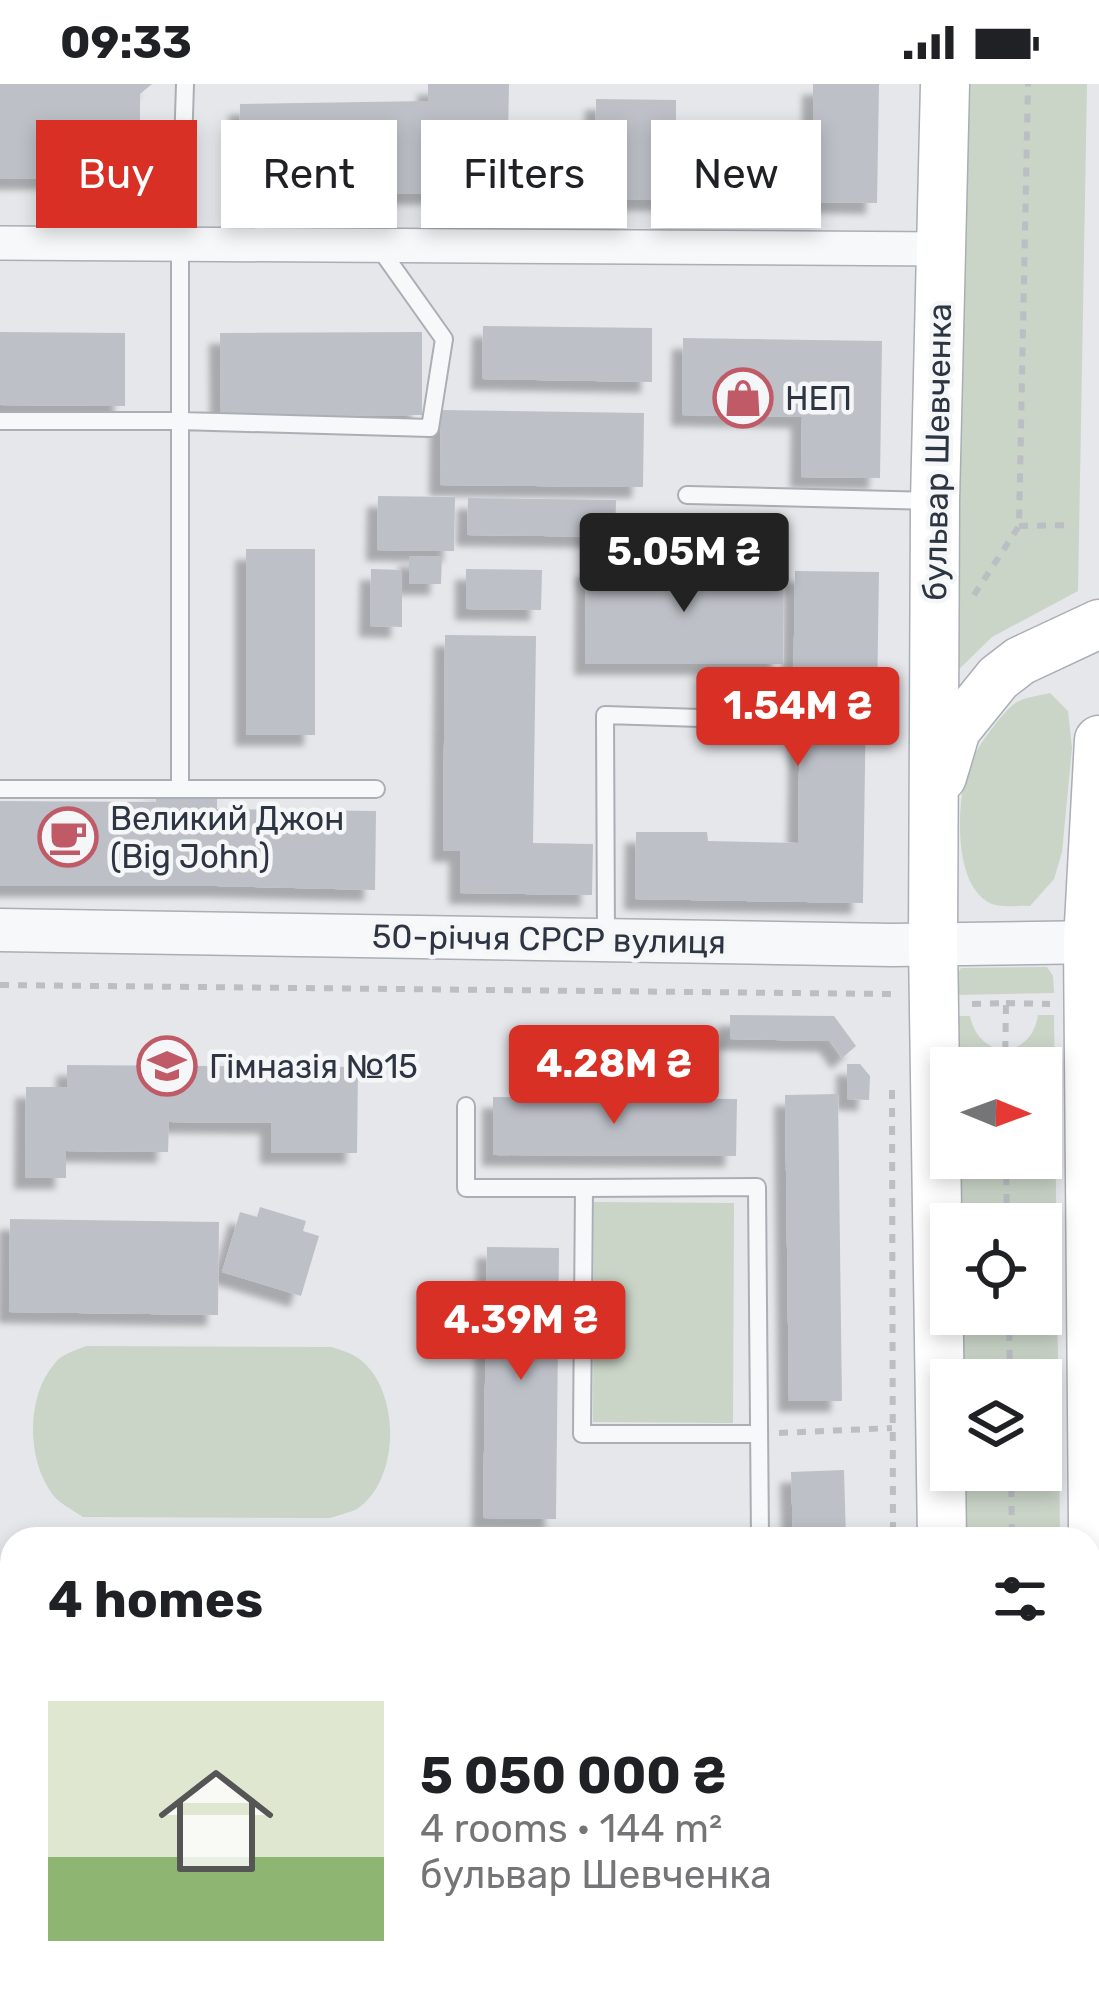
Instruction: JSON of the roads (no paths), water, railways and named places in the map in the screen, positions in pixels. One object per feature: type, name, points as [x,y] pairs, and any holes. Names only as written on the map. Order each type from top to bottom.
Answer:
[{"type":"main road","name":"бульвар Шевченка","points":[[942,1527],[933,944],[935,501],[945,84]]},
{"type":"main road","points":[[934,798],[956,730],[998,678],[1020,661],[1099,624]]},
{"type":"main road","points":[[1096,1527],[1094,942],[1099,740]]},
{"type":"main road","points":[[1094,942],[1099,891]]},
{"type":"street","points":[[0,243],[942,249]]},
{"type":"street","name":"50-річчя СРСР вулиця","points":[[0,930],[933,944],[1094,942]]},
{"type":"lane","points":[[180,789],[180,244],[185,84]]},
{"type":"lane","points":[[0,421],[430,428],[444,339],[378,246]]},
{"type":"lane","points":[[687,495],[935,501]]},
{"type":"lane","points":[[606,940],[605,715],[765,720]]},
{"type":"lane","points":[[0,789],[376,789]]},
{"type":"lane","points":[[466,1106],[466,1188],[758,1187],[760,1527]]},
{"type":"lane","points":[[584,1188],[582,1434],[758,1434]]},
{"type":"place","name":"НЕП","points":[[743,398]]},
{"type":"place","name":"Великий Джон (Big John)","points":[[68,837]]},
{"type":"place","name":"Гімназія №15","points":[[167,1066]]}]
